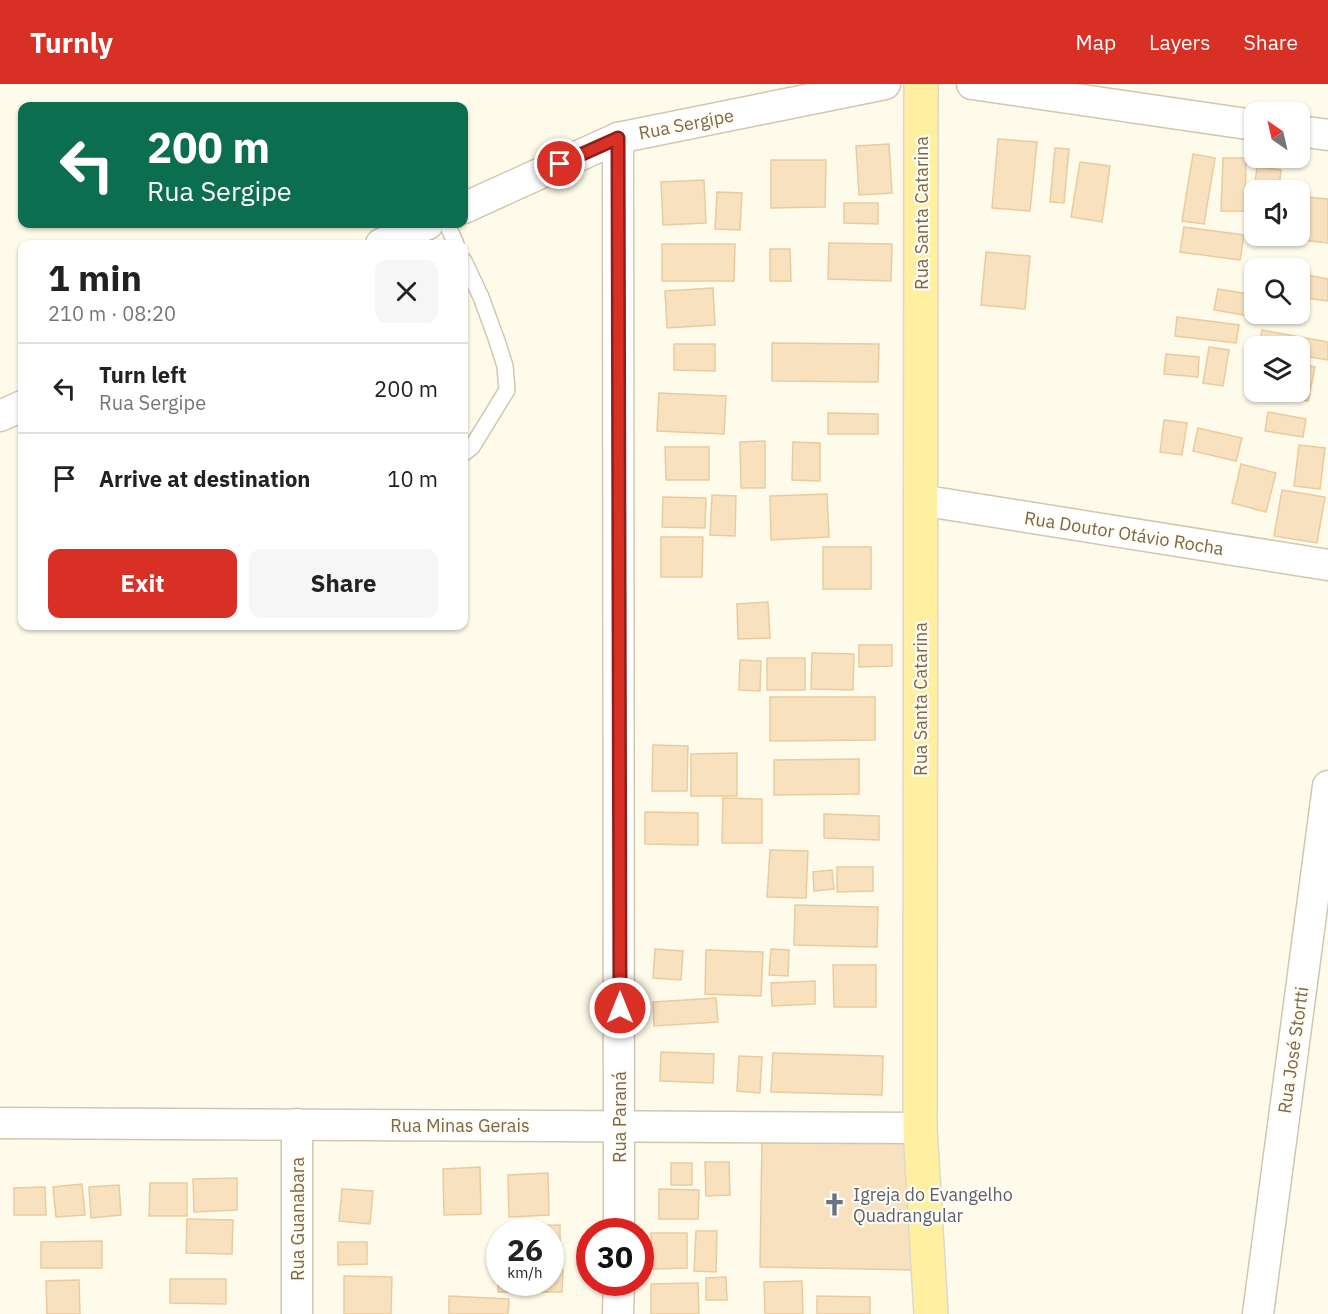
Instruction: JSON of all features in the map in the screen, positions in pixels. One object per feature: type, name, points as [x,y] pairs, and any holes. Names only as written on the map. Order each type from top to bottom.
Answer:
[{"type":"main road","name":"Rua Santa Catarina","points":[[921,84],[920,1128],[931,1314]]},
{"type":"street","name":"Rua Sergipe","points":[[468,206],[618,138],[885,84]]},
{"type":"street","points":[[972,84],[1244,124]]},
{"type":"street","points":[[1310,133],[1328,135]]},
{"type":"street","name":"Rua Paraná","points":[[618,138],[619,1218]]},
{"type":"street","points":[[390,240],[419,228]]},
{"type":"street","points":[[0,416],[18,408]]},
{"type":"street","name":"Rua Doutor Otávio Rocha","points":[[920,500],[1328,565]]},
{"type":"street","name":"Rua José Stortti","points":[[1258,1314],[1328,786]]},
{"type":"street","name":"Rua Minas Gerais","points":[[0,1123],[920,1128]]},
{"type":"street","name":"Rua Guanabara","points":[[297,1124],[297,1314]]},
{"type":"street","points":[[618,1314],[619,1296]]},
{"type":"lane","points":[[468,269],[496,338],[505,366],[507,390],[468,450]]},
{"type":"building","points":[[998,139],[1037,142],[1030,211],[992,208]]},
{"type":"building","points":[[889,144],[892,193],[859,195],[856,146]]},
{"type":"building","points":[[1055,148],[1069,149],[1064,203],[1050,202]]},
{"type":"building","points":[[1193,154],[1215,158],[1204,224],[1182,221]]},
{"type":"building","points":[[1223,158],[1244,158],[1246,168],[1244,211],[1221,211]]},
{"type":"building","points":[[771,160],[826,160],[825,207],[771,208]]},
{"type":"building","points":[[1080,162],[1110,166],[1102,222],[1071,217]]},
{"type":"building","points":[[1257,168],[1281,170],[1280,180],[1255,180]]},
{"type":"building","points":[[704,180],[706,223],[663,225],[661,182]]},
{"type":"building","points":[[717,192],[742,193],[740,230],[715,229]]},
{"type":"building","points":[[1310,197],[1328,199],[1328,243],[1310,241]]},
{"type":"building","points":[[844,203],[878,203],[878,224],[844,223]]},
{"type":"building","points":[[1184,227],[1244,235],[1240,260],[1180,252]]},
{"type":"building","points":[[829,243],[892,244],[891,281],[828,279]]},
{"type":"building","points":[[662,244],[735,244],[734,281],[662,281]]},
{"type":"building","points":[[770,249],[790,249],[791,281],[770,281]]},
{"type":"building","points":[[986,252],[1030,256],[1025,309],[981,305]]},
{"type":"building","points":[[1310,276],[1328,279],[1328,301],[1310,299]]},
{"type":"building","points":[[713,288],[715,325],[667,328],[665,291]]},
{"type":"building","points":[[1218,289],[1244,293],[1244,315],[1214,310]]},
{"type":"building","points":[[1177,317],[1239,325],[1236,343],[1175,336]]},
{"type":"building","points":[[1262,330],[1295,336],[1261,336]]},
{"type":"building","points":[[1310,339],[1328,342],[1328,360],[1310,357]]},
{"type":"building","points":[[772,343],[879,344],[878,382],[772,381]]},
{"type":"building","points":[[674,344],[715,344],[715,371],[674,370]]},
{"type":"building","points":[[1209,347],[1229,350],[1223,386],[1203,383]]},
{"type":"building","points":[[1166,354],[1199,357],[1198,377],[1164,374]]},
{"type":"building","points":[[1310,366],[1315,367],[1310,391]]},
{"type":"building","points":[[659,393],[726,396],[724,434],[657,431]]},
{"type":"building","points":[[1268,412],[1306,419],[1303,437],[1265,431]]},
{"type":"building","points":[[828,413],[878,414],[878,434],[828,434]]},
{"type":"building","points":[[1164,420],[1187,423],[1182,455],[1160,452]]},
{"type":"building","points":[[1198,428],[1242,438],[1236,461],[1193,451]]},
{"type":"building","points":[[765,441],[765,488],[741,488],[740,442]]},
{"type":"building","points":[[793,442],[820,443],[820,481],[792,480]]},
{"type":"building","points":[[1299,445],[1325,448],[1320,489],[1294,486]]},
{"type":"building","points":[[665,447],[709,447],[709,480],[666,480]]},
{"type":"building","points":[[1241,464],[1276,473],[1266,512],[1232,503]]},
{"type":"building","points":[[1282,490],[1325,497],[1317,543],[1274,536]]},
{"type":"building","points":[[827,494],[829,537],[771,540],[770,496]]},
{"type":"building","points":[[712,495],[736,496],[735,536],[710,535]]},
{"type":"building","points":[[663,497],[706,498],[705,528],[662,527]]},
{"type":"building","points":[[661,537],[703,537],[702,577],[661,577]]},
{"type":"building","points":[[823,547],[871,547],[871,589],[823,589]]},
{"type":"building","points":[[768,602],[770,638],[738,639],[737,604]]},
{"type":"building","points":[[859,645],[892,645],[892,666],[859,667]]},
{"type":"building","points":[[812,653],[854,654],[853,690],[811,689]]},
{"type":"building","points":[[767,658],[805,658],[805,690],[767,690]]},
{"type":"building","points":[[740,660],[761,661],[760,691],[739,690]]},
{"type":"building","points":[[770,697],[875,697],[875,740],[770,741]]},
{"type":"building","points":[[653,745],[688,746],[687,791],[652,791]]},
{"type":"building","points":[[737,753],[737,796],[691,796],[691,754]]},
{"type":"building","points":[[859,759],[859,794],[774,795],[774,760]]},
{"type":"building","points":[[723,798],[762,799],[762,843],[722,843]]},
{"type":"building","points":[[645,812],[698,813],[698,845],[645,844]]},
{"type":"building","points":[[824,814],[879,816],[879,840],[824,838]]},
{"type":"building","points":[[770,850],[808,851],[806,898],[767,897]]},
{"type":"building","points":[[837,867],[873,867],[873,891],[837,892]]},
{"type":"building","points":[[832,870],[834,889],[814,891],[813,872]]},
{"type":"building","points":[[795,905],[878,907],[877,947],[794,945]]},
{"type":"building","points":[[655,949],[683,951],[681,980],[653,978]]},
{"type":"building","points":[[771,949],[789,950],[788,976],[769,975]]},
{"type":"building","points":[[706,950],[763,952],[761,996],[705,994]]},
{"type":"building","points":[[833,965],[876,965],[876,1007],[834,1007]]},
{"type":"building","points":[[815,981],[815,1004],[772,1006],[771,983]]},
{"type":"building","points":[[716,998],[718,1022],[654,1026],[653,1002]]},
{"type":"building","points":[[661,1052],[714,1054],[713,1083],[660,1081]]},
{"type":"building","points":[[773,1053],[883,1056],[882,1095],[771,1092]]},
{"type":"building","points":[[739,1056],[762,1057],[760,1093],[737,1091]]},
{"type":"building","name":"Igreja do Evangelho Quadrangular","points":[[762,1137],[906,1140],[913,1270],[760,1267]]},
{"type":"building","points":[[705,1162],[729,1162],[730,1195],[706,1196]]},
{"type":"building","points":[[671,1163],[692,1163],[692,1185],[671,1185]]},
{"type":"building","points":[[480,1167],[481,1214],[444,1215],[443,1169]]},
{"type":"building","points":[[548,1173],[549,1215],[509,1217],[508,1175]]},
{"type":"building","points":[[237,1178],[237,1210],[194,1212],[193,1179]]},
{"type":"building","points":[[150,1183],[187,1183],[187,1216],[149,1216]]},
{"type":"building","points":[[82,1184],[85,1215],[56,1217],[53,1187]]},
{"type":"building","points":[[119,1185],[121,1215],[91,1218],[89,1187]]},
{"type":"building","points":[[45,1187],[46,1215],[14,1215],[14,1188]]},
{"type":"building","points":[[342,1189],[373,1191],[370,1224],[339,1221]]},
{"type":"building","points":[[659,1189],[699,1190],[698,1219],[659,1219]]},
{"type":"building","points":[[187,1219],[233,1220],[232,1254],[186,1253]]},
{"type":"building","points":[[696,1231],[717,1231],[716,1272],[694,1271]]},
{"type":"building","points":[[654,1233],[687,1233],[687,1268],[654,1269]]},
{"type":"building","points":[[102,1241],[102,1268],[41,1268],[41,1242]]},
{"type":"building","points":[[338,1242],[367,1242],[367,1264],[338,1265]]},
{"type":"building","points":[[344,1276],[392,1277],[391,1314],[344,1314]]},
{"type":"building","points":[[726,1277],[727,1300],[706,1300],[706,1278]]},
{"type":"building","points":[[170,1279],[226,1279],[226,1304],[170,1303]]},
{"type":"building","points":[[79,1280],[80,1314],[47,1314],[46,1281]]},
{"type":"building","points":[[802,1281],[803,1314],[765,1314],[764,1282]]},
{"type":"building","points":[[698,1283],[699,1314],[651,1314],[654,1284]]},
{"type":"building","points":[[449,1296],[509,1299],[508,1314],[449,1314]]},
{"type":"building","points":[[817,1296],[870,1297],[870,1314],[817,1314]]},
{"type":"place","name":"Igreja do Evangelho Quadrangular","points":[[835,1204]]},
{"type":"route","points":[[560,164],[618,138],[620,1008]]}]
